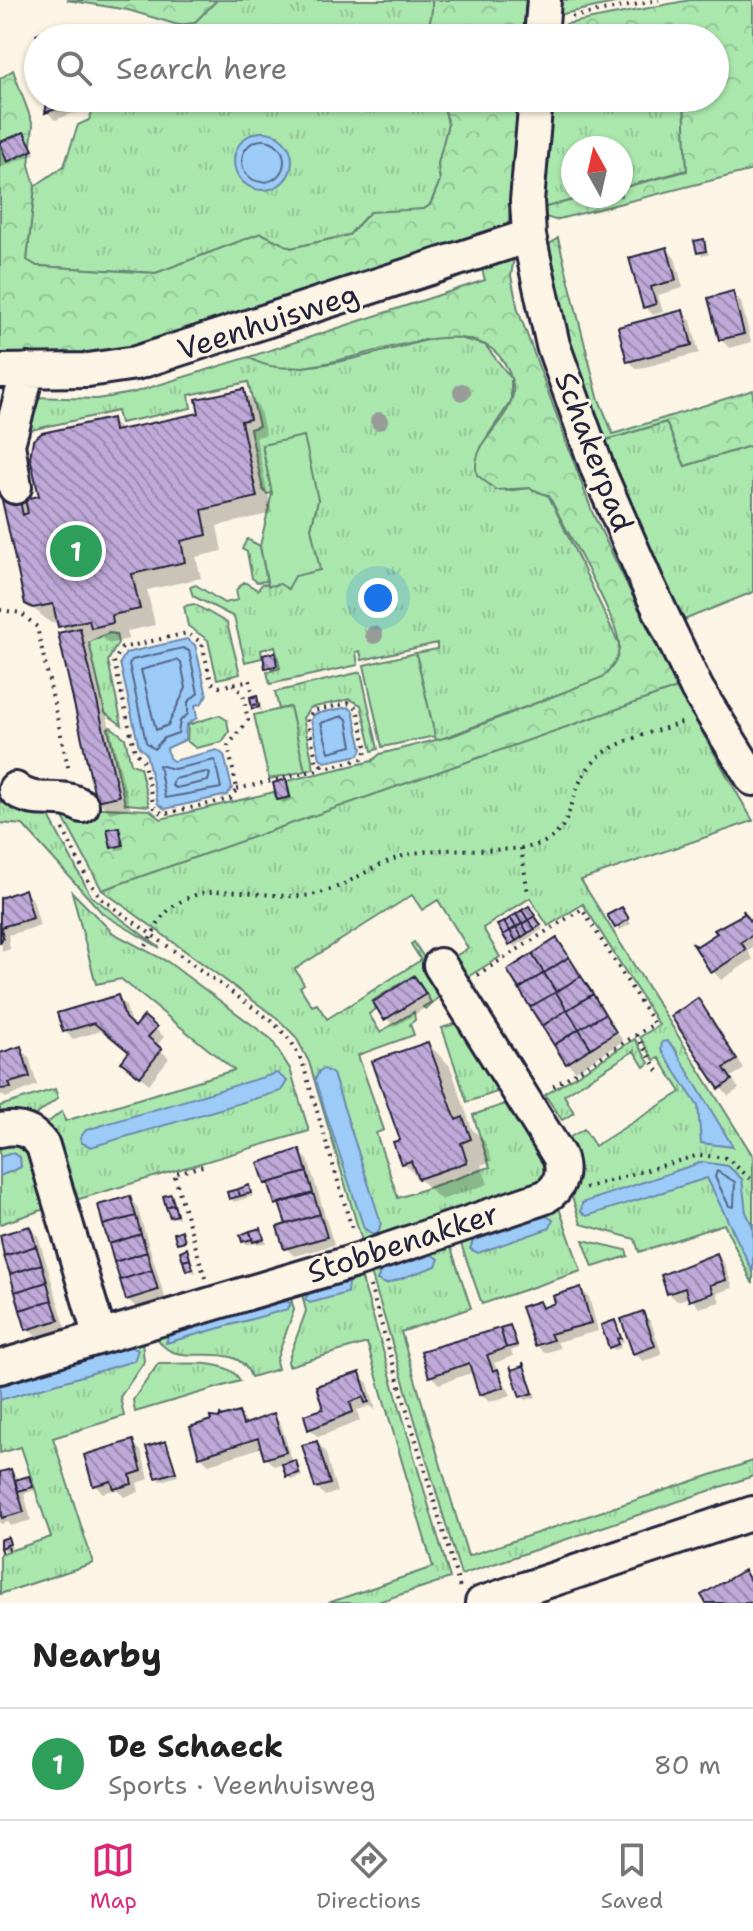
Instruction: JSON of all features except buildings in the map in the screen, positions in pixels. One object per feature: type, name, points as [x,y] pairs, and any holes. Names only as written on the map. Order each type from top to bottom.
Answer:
[{"type":"street","name":"Schakerpad","points":[[535,112],[527,201],[529,236],[553,345],[598,470],[697,689],[753,779]]},
{"type":"street","name":"Veenhuisweg","points":[[14,370],[88,370],[136,363],[529,236]]},
{"type":"street","points":[[14,370],[8,444],[15,487]]},
{"type":"street","points":[[13,784],[30,798],[65,800]]},
{"type":"street","points":[[447,977],[559,1156],[562,1166],[560,1181]]},
{"type":"street","points":[[0,1130],[27,1130],[43,1146],[100,1337]]},
{"type":"street","name":"Stobbenakker","points":[[0,1367],[361,1259],[545,1197],[560,1181]]},
{"type":"street","points":[[471,1596],[753,1513]]},
{"type":"path","points":[[542,20],[659,0]]},
{"type":"path","points":[[0,610],[28,616],[40,634],[69,769],[65,800],[96,893],[273,1022],[291,1041],[303,1064],[361,1259],[471,1596]]},
{"type":"path","points":[[252,702],[250,680],[219,687],[211,682],[202,643],[187,633],[122,648],[114,661],[135,752],[143,760],[154,807],[163,814],[230,799],[237,789],[318,770],[321,765]]},
{"type":"path","points":[[233,684],[243,694],[248,720],[228,746],[237,789]]},
{"type":"path","points":[[349,703],[357,708],[367,750],[362,759],[325,768],[321,765],[317,763],[307,719],[313,711],[349,703]]},
{"type":"path","points":[[146,946],[169,909],[200,895],[240,890],[282,896],[309,895],[335,889],[386,862],[412,854],[521,848],[550,839],[561,831],[583,778],[600,757],[629,740],[690,719]]},
{"type":"path","points":[[521,848],[528,894]]},
{"type":"path","points":[[447,977],[582,909],[654,1024],[542,1094]]},
{"type":"path","points":[[636,1035],[658,1071]]},
{"type":"path","points":[[560,1181],[585,1188],[685,1158],[714,1155],[740,1166],[753,1181]]},
{"type":"path","points":[[206,1165],[174,1174],[213,1303]]},
{"type":"path","points":[[0,1551],[10,1548]]},
{"type":"green space","points":[[67,0],[217,0],[194,23],[186,24],[175,24],[128,10]]},
{"type":"green space","points":[[217,0],[432,0],[428,24],[186,24],[194,23]]},
{"type":"green space","points":[[432,0],[526,0],[524,24],[428,24]]},
{"type":"green space","points":[[554,0],[629,0],[553,16]]},
{"type":"green space","points":[[690,0],[753,0],[753,170],[633,200],[633,185],[687,171],[685,112],[729,112],[729,24],[566,24]]},
{"type":"green space","points":[[13,70],[24,100],[24,112],[28,112],[33,125],[29,165],[35,186],[27,260],[37,266],[156,273],[261,233],[291,248],[349,235],[370,212],[424,209],[430,205],[440,181],[438,164],[448,124],[445,112],[517,112],[509,221],[501,231],[114,354],[0,360],[0,79]]},
{"type":"green space","points":[[92,112],[445,112],[448,124],[438,164],[440,181],[430,205],[424,209],[365,217],[349,235],[291,248],[261,233],[156,273],[37,266],[27,261],[35,186],[64,166],[78,125],[89,120]],"holes":[[[264,132],[277,135],[235,154],[243,142],[254,135]]]},
{"type":"green space","points":[[545,112],[685,112],[687,170],[633,185],[633,136],[561,136],[561,203],[539,209]]},
{"type":"green space","points":[[561,203],[561,208],[603,208],[555,220],[539,215],[539,209]]},
{"type":"green space","points":[[558,238],[598,397],[613,434],[753,390],[753,445],[685,466],[666,422],[600,442],[587,412],[542,250]]},
{"type":"green space","points":[[514,257],[511,276],[518,310],[593,514],[677,688],[102,890],[57,806],[150,810],[161,819],[274,792],[277,800],[290,797],[287,781],[372,761],[380,754],[452,736],[603,677],[613,666],[619,644],[610,614],[549,496],[530,488],[496,490],[477,475],[476,462],[480,450],[503,417],[513,394],[512,381],[495,351],[468,339],[433,339],[313,366],[277,367],[249,357],[485,280],[480,262]]},
{"type":"green space","points":[[455,337],[485,345],[511,378],[511,401],[481,446],[506,491],[530,488],[549,496],[619,644],[618,657],[604,677],[436,741],[416,653],[437,649],[437,643],[362,660],[360,651],[356,652],[358,665],[270,684],[267,672],[280,668],[275,646],[261,650],[262,658],[245,662],[234,617],[193,596],[190,587],[196,585],[224,603],[238,600],[236,590],[244,582],[258,590],[262,584],[280,584],[311,528],[318,500],[262,446],[272,493],[267,494],[263,490],[250,429],[259,426],[248,382],[189,395],[191,408],[120,423],[117,411],[22,432],[32,397],[97,399],[132,393],[249,357],[266,365],[312,366],[436,338]]},
{"type":"green space","points":[[667,422],[685,466],[753,445],[753,592],[679,622],[600,442]]},
{"type":"green space","points":[[304,436],[318,500],[311,528],[320,570],[295,576],[288,589],[280,584],[268,586],[260,546],[272,493],[262,445]]},
{"type":"green space","points":[[247,539],[260,546],[267,581],[257,582],[252,578],[247,552],[242,549]]},
{"type":"green space","points":[[194,604],[227,623],[240,674],[217,679],[208,640],[188,626],[184,606]]},
{"type":"green space","points":[[109,633],[116,634],[118,643],[108,661],[122,725],[105,713],[89,642]]},
{"type":"green space","points":[[416,653],[435,736],[382,747],[364,665]]},
{"type":"green space","points":[[361,672],[378,749],[372,751],[361,705],[350,699],[310,708],[303,718],[314,769],[305,771],[290,707],[279,709],[275,692]]},
{"type":"green space","points":[[677,688],[753,821],[581,880],[753,1156],[753,1284],[724,1224],[639,1252],[635,1239],[581,1224],[568,1185],[567,1139],[584,1129],[595,1146],[681,1092],[659,1058],[654,1060],[640,1037],[659,1025],[583,904],[548,926],[530,898],[483,928],[500,957],[461,981],[448,961],[468,948],[438,900],[422,910],[412,895],[295,969],[304,984],[300,987],[312,1006],[317,1004],[327,1019],[421,960],[411,944],[414,942],[445,991],[426,1009],[423,1007],[431,1002],[414,975],[372,1001],[376,1009],[369,1014],[380,1032],[414,1012],[415,1020],[410,1024],[414,1035],[358,1055],[384,1130],[376,1133],[398,1198],[490,1167],[473,1115],[514,1101],[550,1161],[548,1182],[364,1248],[309,1062],[296,1037],[277,1018],[102,890]]},
{"type":"green space","points":[[290,707],[305,771],[269,779],[254,715]]},
{"type":"green space","points":[[219,715],[227,720],[229,732],[222,742],[196,748],[187,741],[188,725]]},
{"type":"green space","points":[[108,728],[125,738],[131,764],[140,767],[149,806],[125,804]]},
{"type":"green space","points":[[0,801],[26,812],[45,809],[91,896],[160,948],[103,914],[23,825],[0,823]]},
{"type":"green space","points":[[72,892],[113,933],[168,962],[271,1039],[290,1069],[309,1131],[69,1202],[45,1125],[62,1111],[65,1121],[234,1070],[121,979],[96,984]]},
{"type":"green space","points":[[464,1021],[506,1089],[467,1102],[442,1028]]},
{"type":"green space","points":[[635,1039],[649,1063],[644,1067],[634,1051],[564,1095],[574,1113],[562,1120],[545,1095]]},
{"type":"green space","points":[[55,1089],[58,1098],[35,1116],[26,1113],[0,1120],[0,1106]]},
{"type":"green space","points":[[0,1140],[30,1145],[51,1207],[0,1224]]},
{"type":"green space","points":[[550,1203],[559,1208],[581,1271],[482,1304],[460,1241]]},
{"type":"green space","points":[[583,1240],[626,1250],[628,1256],[593,1267]]},
{"type":"green space","points":[[450,1245],[471,1308],[401,1332],[468,1556],[753,1461],[753,1476],[461,1575],[369,1266]]},
{"type":"green space","points":[[359,1269],[450,1578],[375,1603],[328,1603],[433,1567],[367,1343],[289,1366],[288,1361],[306,1311],[301,1290]]},
{"type":"green space","points":[[290,1294],[294,1310],[276,1361],[278,1369],[251,1377],[243,1364],[232,1357],[175,1353],[163,1346],[156,1334]]},
{"type":"green space","points":[[142,1340],[144,1362],[120,1397],[124,1416],[53,1438],[93,1563],[0,1594],[0,1554],[51,1537],[21,1447],[0,1453],[0,1383]]},
{"type":"green space","points":[[158,1364],[215,1365],[234,1373],[240,1381],[135,1412],[133,1400]]},
{"type":"water","points":[[263,132],[274,134],[283,141],[290,150],[290,172],[283,181],[274,188],[263,190],[252,188],[243,181],[236,172],[234,161],[236,150],[243,141],[252,134]]},
{"type":"water","points":[[187,639],[195,645],[207,695],[201,704],[195,705],[197,718],[186,725],[185,740],[167,748],[169,758],[173,761],[217,750],[224,755],[232,788],[227,795],[165,809],[158,804],[146,753],[139,747],[120,663],[126,653]]},
{"type":"water","points":[[348,707],[353,711],[362,749],[359,755],[325,762],[320,758],[311,720],[315,714]]},
{"type":"water","points":[[667,1041],[733,1147],[701,1143],[698,1106],[661,1050],[662,1042]]},
{"type":"water","points":[[324,1069],[333,1074],[381,1223],[378,1233],[372,1234],[364,1228],[315,1080],[319,1071]]},
{"type":"water","points":[[277,1073],[287,1081],[281,1091],[91,1147],[82,1143],[80,1138],[86,1130]]},
{"type":"water","points":[[12,1153],[20,1157],[21,1167],[0,1176],[0,1157]]},
{"type":"water","points":[[702,1162],[728,1166],[742,1179],[746,1212],[753,1227],[753,1272],[707,1178],[587,1216],[581,1212],[582,1203]]},
{"type":"water","points":[[546,1216],[553,1220],[550,1228],[478,1253],[470,1249],[473,1241]]},
{"type":"water","points":[[432,1255],[439,1259],[436,1266],[386,1284],[377,1280],[381,1271]]},
{"type":"water","points":[[348,1282],[347,1293],[310,1303],[305,1299],[308,1294]]},
{"type":"water","points":[[285,1301],[291,1303],[288,1309],[166,1343],[168,1336]]},
{"type":"water","points":[[129,1346],[138,1350],[134,1361],[0,1400],[0,1386]]},
{"type":"place","name":"De Schaeck","points":[[76,551]]}]
